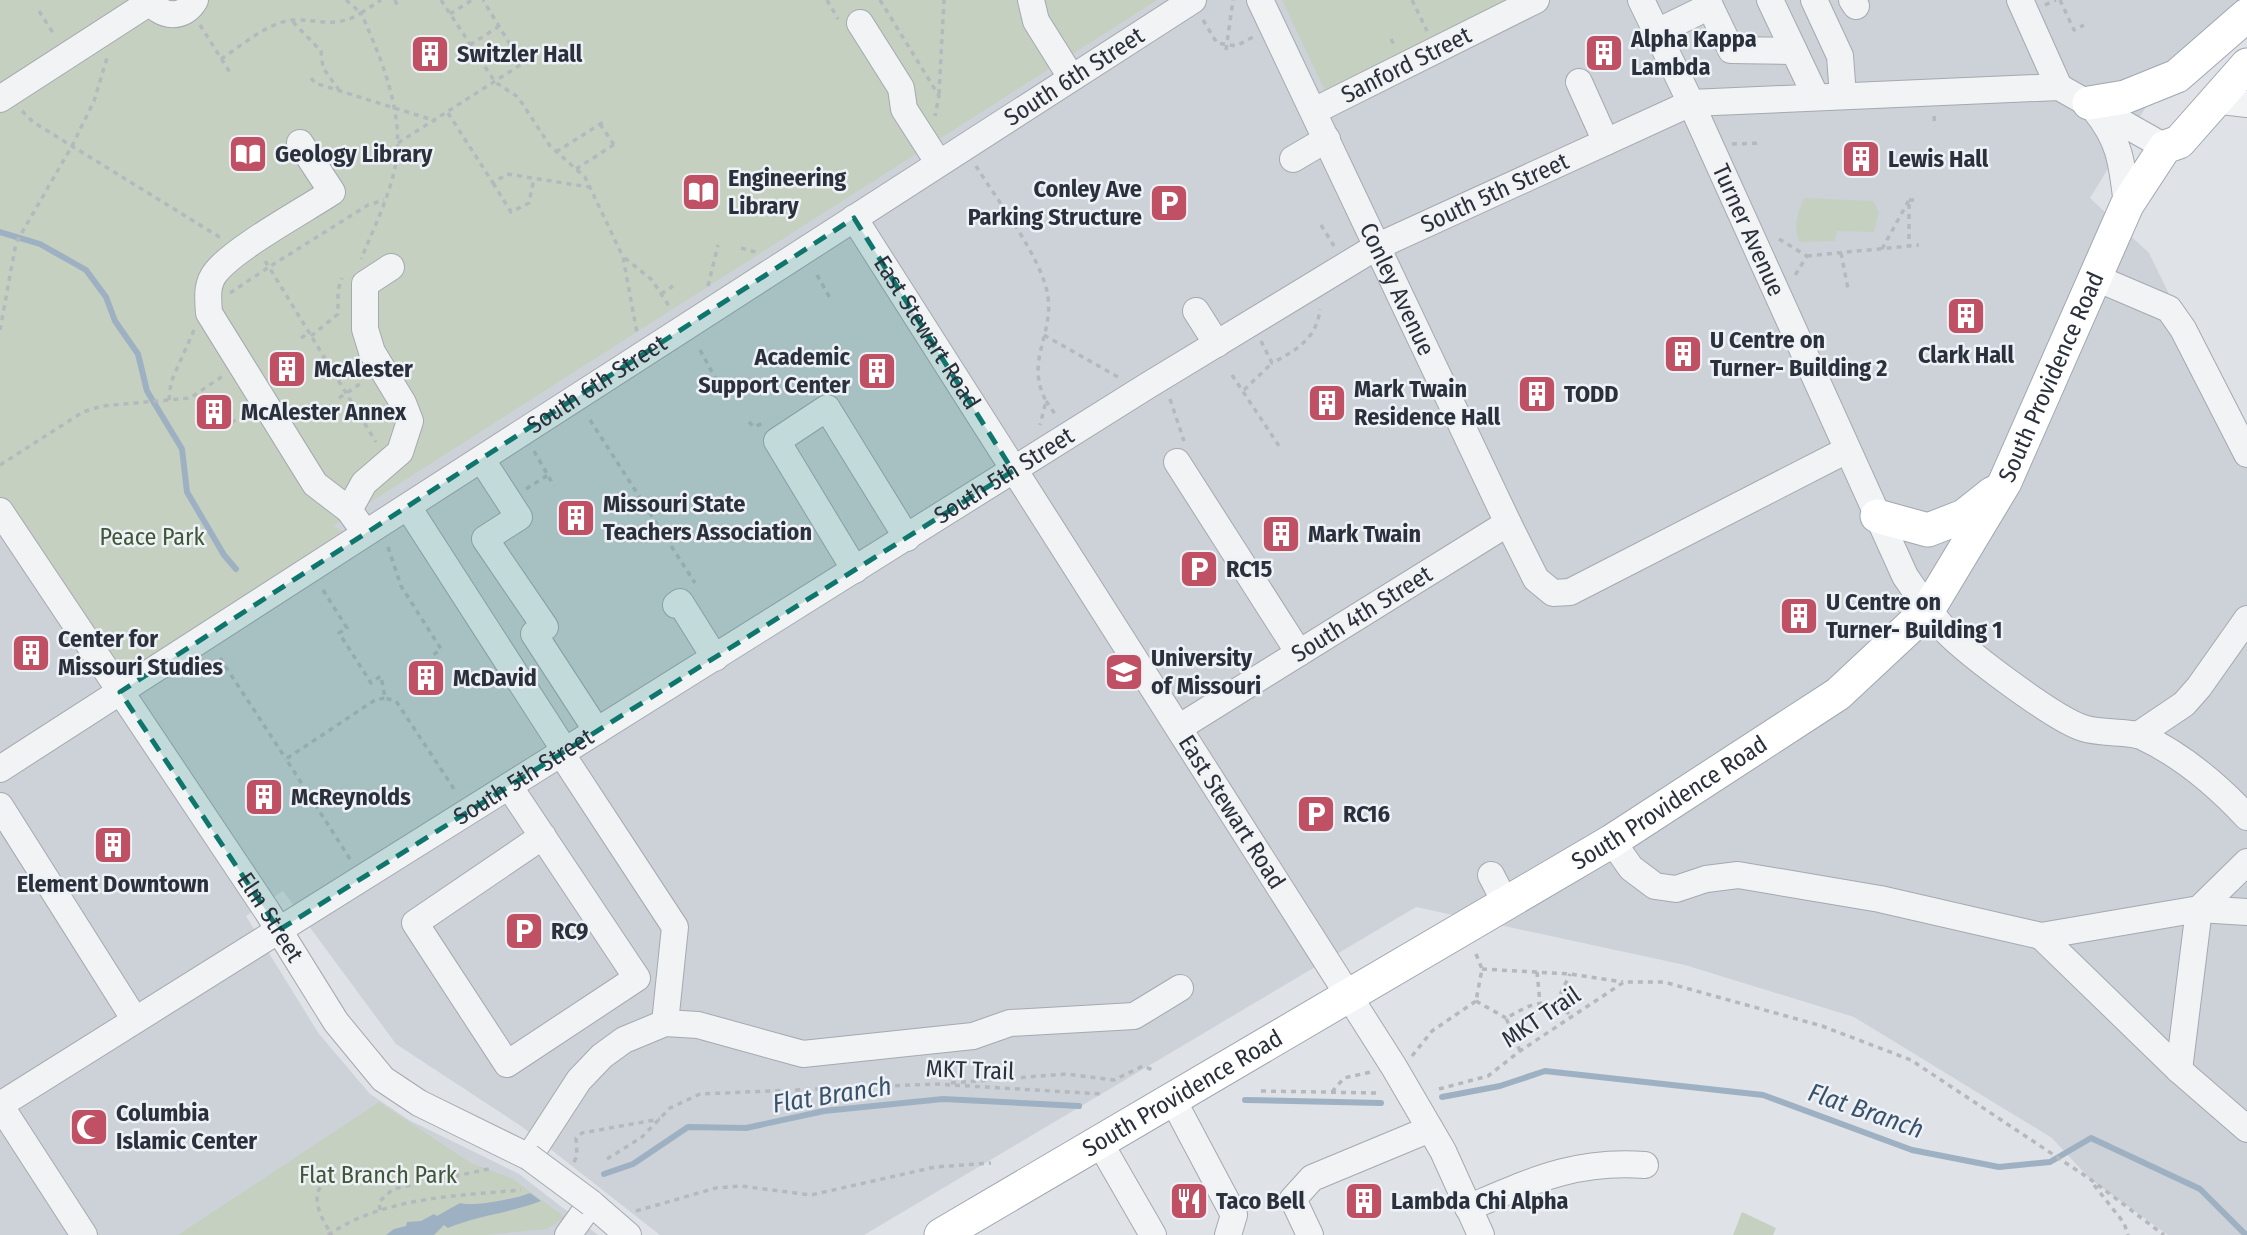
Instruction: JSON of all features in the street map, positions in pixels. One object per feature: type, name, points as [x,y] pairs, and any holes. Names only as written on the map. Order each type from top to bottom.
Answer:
[{"type":"main road","points":[[2089,103],[2125,97],[2177,76],[2247,15]]},
{"type":"main road","name":"South Providence Road","points":[[2165,147],[2162,127],[2225,52],[2247,33]]},
{"type":"main road","name":"South Providence Road","points":[[941,1235],[1349,997],[1499,890],[1612,841],[1838,694],[1928,610],[2005,482],[2127,205],[2165,147],[2179,142],[2213,100],[2247,65]]},
{"type":"main road","points":[[1877,516],[1928,530],[1964,516],[2005,482]]},
{"type":"street","points":[[1031,0],[1037,22],[1070,77]]},
{"type":"street","name":"Conley Avenue","points":[[1260,0],[1508,523],[1536,579],[1553,593],[1570,592],[1847,450]]},
{"type":"street","name":"Sanford Street","points":[[1314,111],[1536,0]]},
{"type":"street","name":"Turner Avenue","points":[[1641,0],[1692,103],[1905,576],[1948,634],[2051,712],[2081,728],[2109,735],[2138,735]]},
{"type":"street","points":[[1770,0],[1816,97]]},
{"type":"street","points":[[1814,0],[1840,56],[1843,96]]},
{"type":"street","points":[[2020,0],[2059,86],[2165,147]]},
{"type":"street","points":[[4,97],[149,1],[163,13],[171,15],[196,10]]},
{"type":"street","points":[[1657,32],[1708,3],[1731,50],[1794,51]]},
{"type":"street","name":"South 6th Street","points":[[0,769],[120,692],[377,541],[408,507],[640,359],[1070,77],[1198,9]]},
{"type":"street","points":[[860,23],[901,88],[904,109],[938,162]]},
{"type":"street","points":[[1579,82],[1606,142]]},
{"type":"street","name":"South 5th Street","points":[[0,1105],[1164,376],[1376,247],[1692,103],[2059,86]]},
{"type":"street","points":[[2213,100],[2247,104]]},
{"type":"street","points":[[2089,103],[2109,127],[2121,153],[2127,205]]},
{"type":"street","points":[[1293,159],[1327,139]]},
{"type":"street","points":[[300,143],[332,192],[242,250],[216,272],[207,289],[209,313],[315,484],[349,510],[377,541]]},
{"type":"street","name":"East Stewart Road","points":[[854,218],[1013,471],[1180,727],[1349,997],[1383,1069],[1430,1129],[1481,1235]]},
{"type":"street","points":[[349,510],[364,483],[400,452],[410,421],[365,329],[365,284],[391,267]]},
{"type":"street","points":[[2094,277],[2169,309],[2238,412],[2247,454]]},
{"type":"street","points":[[1196,311],[1217,344]]},
{"type":"street","points":[[855,569],[777,441],[827,408],[906,538]]},
{"type":"street","points":[[482,460],[519,517],[485,539],[597,731]]},
{"type":"street","points":[[1177,462],[1299,653]]},
{"type":"street","points":[[408,507],[675,927],[665,1023]]},
{"type":"street","name":"Elm Street","points":[[0,511],[279,930],[336,1022],[383,1079],[419,1102],[529,1157],[591,1203],[631,1223]]},
{"type":"street","name":"South 4th Street","points":[[1180,727],[1508,523]]},
{"type":"street","points":[[676,605],[680,602],[715,658]]},
{"type":"street","points":[[2247,619],[2184,704],[2138,735],[2221,789],[2247,817]]},
{"type":"street","points":[[509,786],[543,836],[638,978],[507,1064],[415,923],[543,836]]},
{"type":"street","points":[[0,806],[135,1020]]},
{"type":"street","points":[[1612,841],[1631,868],[1654,886],[1676,889],[1706,878],[1738,875],[1880,899],[2041,936],[2199,909],[2247,912]]},
{"type":"street","points":[[2179,1070],[2199,909],[2247,862]]},
{"type":"street","points":[[2041,936],[2179,1070],[2247,1129]]},
{"type":"street","points":[[529,1157],[579,1080],[602,1056],[624,1040],[665,1023],[698,1025],[803,1054],[973,1036],[1010,1023],[1133,1016],[1180,988]]},
{"type":"street","points":[[1172,1100],[1234,1215],[1228,1235]]},
{"type":"street","points":[[0,1105],[84,1235]]},
{"type":"street","points":[[1310,1235],[1293,1199],[1304,1185],[1312,1178],[1430,1129]]},
{"type":"street","points":[[1100,1143],[1153,1235]]},
{"type":"street","points":[[1468,1208],[1546,1174],[1610,1162],[1645,1165]]},
{"type":"street","points":[[568,1235],[591,1203]]},
{"type":"path","points":[[346,0],[360,13],[394,106],[398,143],[396,163],[358,267]]},
{"type":"path","points":[[221,59],[277,24],[292,20],[338,24],[381,0]]},
{"type":"path","points":[[441,0],[495,82],[518,97],[556,152],[576,169],[589,187],[623,257],[640,359]]},
{"type":"path","points":[[450,14],[464,2],[471,0]]},
{"type":"path","points":[[398,143],[522,64],[483,0]]},
{"type":"path","points":[[939,96],[944,0]]},
{"type":"path","points":[[1227,47],[1233,0]]},
{"type":"path","points":[[1412,0],[1431,39]]},
{"type":"path","points":[[2060,0],[2074,30],[2084,25]]},
{"type":"path","points":[[1198,9],[1217,43],[1227,47],[1236,46],[1255,36]]},
{"type":"path","points":[[196,10],[230,74]]},
{"type":"path","points":[[39,11],[62,46]]},
{"type":"path","points":[[292,20],[321,51],[325,72],[339,90]]},
{"type":"path","points":[[470,45],[499,27]]},
{"type":"path","points":[[0,330],[16,243],[73,144],[94,101],[109,54]]},
{"type":"path","points":[[311,78],[315,83],[436,121]]},
{"type":"path","points":[[4,97],[33,122],[73,144],[187,219],[242,250],[259,256],[269,267],[388,462]]},
{"type":"path","points":[[448,113],[511,212],[529,203],[534,178]]},
{"type":"path","points":[[556,152],[603,123],[616,143],[576,169]]},
{"type":"path","points":[[1726,133],[1730,144],[1762,143]]},
{"type":"path","points":[[975,165],[1040,268],[1048,295],[1044,335],[1037,360],[1038,385],[1060,422]]},
{"type":"path","points":[[493,183],[507,174],[589,187]]},
{"type":"path","points":[[169,400],[171,382],[196,326],[218,301],[368,205],[384,200]]},
{"type":"path","points":[[1909,200],[1916,201]]},
{"type":"path","points":[[1909,200],[1909,247]]},
{"type":"path","points":[[1882,249],[1909,200]]},
{"type":"path","points":[[1321,225],[1334,246]]},
{"type":"path","points":[[1769,234],[1807,256],[1919,245]]},
{"type":"path","points":[[707,288],[718,245]]},
{"type":"path","points":[[741,248],[761,254]]},
{"type":"path","points":[[1841,253],[1848,289]]},
{"type":"path","points":[[1791,282],[1807,256]]},
{"type":"path","points":[[623,257],[652,280],[672,311]]},
{"type":"path","points":[[301,338],[337,317],[339,285],[346,275]]},
{"type":"path","points":[[817,275],[830,298]]},
{"type":"path","points":[[661,294],[673,286]]},
{"type":"path","points":[[1244,390],[1272,363],[1308,340],[1318,324],[1320,303]]},
{"type":"path","points":[[1044,335],[1116,375],[1122,383]]},
{"type":"path","points":[[1261,339],[1272,363]]},
{"type":"path","points":[[700,350],[718,383]]},
{"type":"path","points":[[0,465],[83,412],[102,406],[190,398],[242,364]]},
{"type":"path","points":[[339,398],[383,370]]},
{"type":"path","points":[[1232,375],[1282,449]]},
{"type":"path","points":[[1164,376],[1186,448],[1177,462]]},
{"type":"path","points":[[1037,437],[1046,401]]},
{"type":"path","points":[[216,423],[220,429],[265,402]]},
{"type":"path","points":[[590,420],[696,585]]},
{"type":"path","points":[[534,452],[554,485]]},
{"type":"path","points":[[377,541],[401,586],[441,649],[433,655]]},
{"type":"path","points":[[323,590],[347,628],[339,633],[371,683],[381,676],[384,680],[385,698]]},
{"type":"path","points":[[220,658],[351,861]]},
{"type":"path","points":[[286,759],[375,700],[385,698],[396,701],[457,794]]},
{"type":"path","points":[[1476,954],[1482,969],[1476,1002]]},
{"type":"path","points":[[1482,969],[1570,974],[1624,982],[1664,982],[1822,1026],[1911,1060],[2090,1179],[2164,1235]]},
{"type":"path","points":[[1537,972],[1540,1003]]},
{"type":"path","points":[[1556,1003],[1570,974]]},
{"type":"path","name":"MKT Trail","points":[[1439,1089],[1488,1076],[1520,1051],[1624,982]]},
{"type":"path","points":[[1476,1002],[1506,1018],[1520,1051]]},
{"type":"path","points":[[1332,1092],[1343,1078],[1383,1069],[1410,1058],[1432,1031],[1449,1017],[1476,1002]]},
{"type":"path","points":[[1506,1018],[1540,1003],[1556,1003],[1572,1016]]},
{"type":"path","points":[[935,1084],[1066,1074],[1114,1080],[1143,1066],[1153,1070]]},
{"type":"path","name":"MKT Trail","points":[[607,1159],[642,1137],[682,1101],[700,1094],[935,1084],[1102,1094]]},
{"type":"path","points":[[1261,1091],[1377,1093]]},
{"type":"path","points":[[573,1163],[577,1156],[576,1138],[582,1133],[662,1119]]},
{"type":"path","points":[[631,1223],[716,1188],[741,1186],[811,1195],[935,1167],[991,1163]]},
{"type":"path","points":[[380,1210],[379,1202],[393,1189],[489,1169]]},
{"type":"path","points":[[2090,1179],[2124,1223],[2128,1235]]},
{"type":"path","points":[[327,1180],[321,1184],[317,1198],[320,1217],[330,1234],[361,1215],[380,1210],[428,1199],[521,1190]]},
{"type":"highlighted area","points":[[854,218],[1013,471],[279,930],[120,692]]},
{"type":"shaded area","name":"University of Missouri","points":[[0,0],[2246,0],[2176,58],[2090,198],[2149,253],[2247,454],[2247,1235],[2168,1235],[2090,1179],[2052,1138],[1854,1017],[1685,965],[1416,907],[864,1235],[660,1235],[521,1126],[396,1044],[283,891],[246,916],[319,1034],[370,1094],[409,1120],[519,1174],[598,1235],[0,1235]]},
{"type":"green space","name":"Peace Park","points":[[0,0],[1157,0],[333,526],[358,540],[120,692],[0,511]]},
{"type":"green space","points":[[1282,0],[1513,0],[1325,91]]},
{"type":"green space","points":[[1804,198],[1873,201],[1879,212],[1874,232],[1837,231],[1835,241],[1800,242],[1796,226]]},
{"type":"green space","name":"Flat Branch Park","points":[[379,1102],[471,1163],[513,1179],[565,1217],[547,1229],[486,1235],[178,1235]]},
{"type":"green space","points":[[1742,1212],[1776,1228],[1773,1235],[1733,1235]]},
{"type":"water","points":[[530,1193],[541,1201],[448,1228],[444,1225],[434,1235],[386,1235],[394,1229],[406,1226],[407,1222],[421,1221],[434,1214],[437,1216],[460,1203],[494,1202]]},
{"type":"waterway","points":[[0,232],[40,244],[86,270],[106,297],[115,321],[138,354],[147,391],[182,449],[187,492],[224,555],[236,569]]},
{"type":"waterway","name":"Flat Branch","points":[[1442,1097],[1500,1086],[1545,1071],[1763,1095],[1912,1150],[1999,1167],[2050,1162],[2091,1138],[2200,1189],[2246,1235]]},
{"type":"waterway","name":"Flat Branch","points":[[604,1174],[633,1164],[688,1127],[746,1128],[824,1111],[943,1099],[1079,1106]]},
{"type":"waterway","name":"Flat Branch","points":[[1245,1100],[1381,1103]]},
{"type":"place","name":"Alpha Kappa Lambda","points":[[1604,53]]},
{"type":"place","name":"Switzler Hall","points":[[430,54]]},
{"type":"place","name":"Geology Library","points":[[248,154]]},
{"type":"place","name":"Lewis Hall","points":[[1861,159]]},
{"type":"place","name":"Engineering Library","points":[[701,192]]},
{"type":"place","name":"Conley Ave Parking Structure","points":[[1169,203]]},
{"type":"place","name":"Clark Hall","points":[[1966,316]]},
{"type":"place","name":"U Centre on Turner- Building 2","points":[[1683,354]]},
{"type":"place","name":"McAlester","points":[[287,369]]},
{"type":"place","name":"Academic Support Center","points":[[877,371]]},
{"type":"place","name":"TODD","points":[[1537,394]]},
{"type":"place","name":"Mark Twain Residence Hall","points":[[1327,403]]},
{"type":"place","name":"McAlester Annex","points":[[214,412]]},
{"type":"place","name":"Missouri State Teachers Association","points":[[576,518]]},
{"type":"place","name":"Mark Twain","points":[[1281,534]]},
{"type":"place","name":"RC15","points":[[1199,569]]},
{"type":"place","name":"U Centre on Turner- Building 1","points":[[1799,616]]},
{"type":"place","name":"Center for Missouri Studies","points":[[31,653]]},
{"type":"place","name":"University of Missouri","points":[[1124,672]]},
{"type":"place","name":"McDavid","points":[[426,678]]},
{"type":"place","name":"McReynolds","points":[[264,797]]},
{"type":"place","name":"RC16","points":[[1316,814]]},
{"type":"place","name":"Element Downtown","points":[[113,845]]},
{"type":"place","name":"RC9","points":[[524,931]]},
{"type":"place","name":"Columbia Islamic Center","points":[[89,1127]]},
{"type":"place","name":"Taco Bell","points":[[1189,1201]]},
{"type":"place","name":"Lambda Chi Alpha","points":[[1364,1201]]}]
